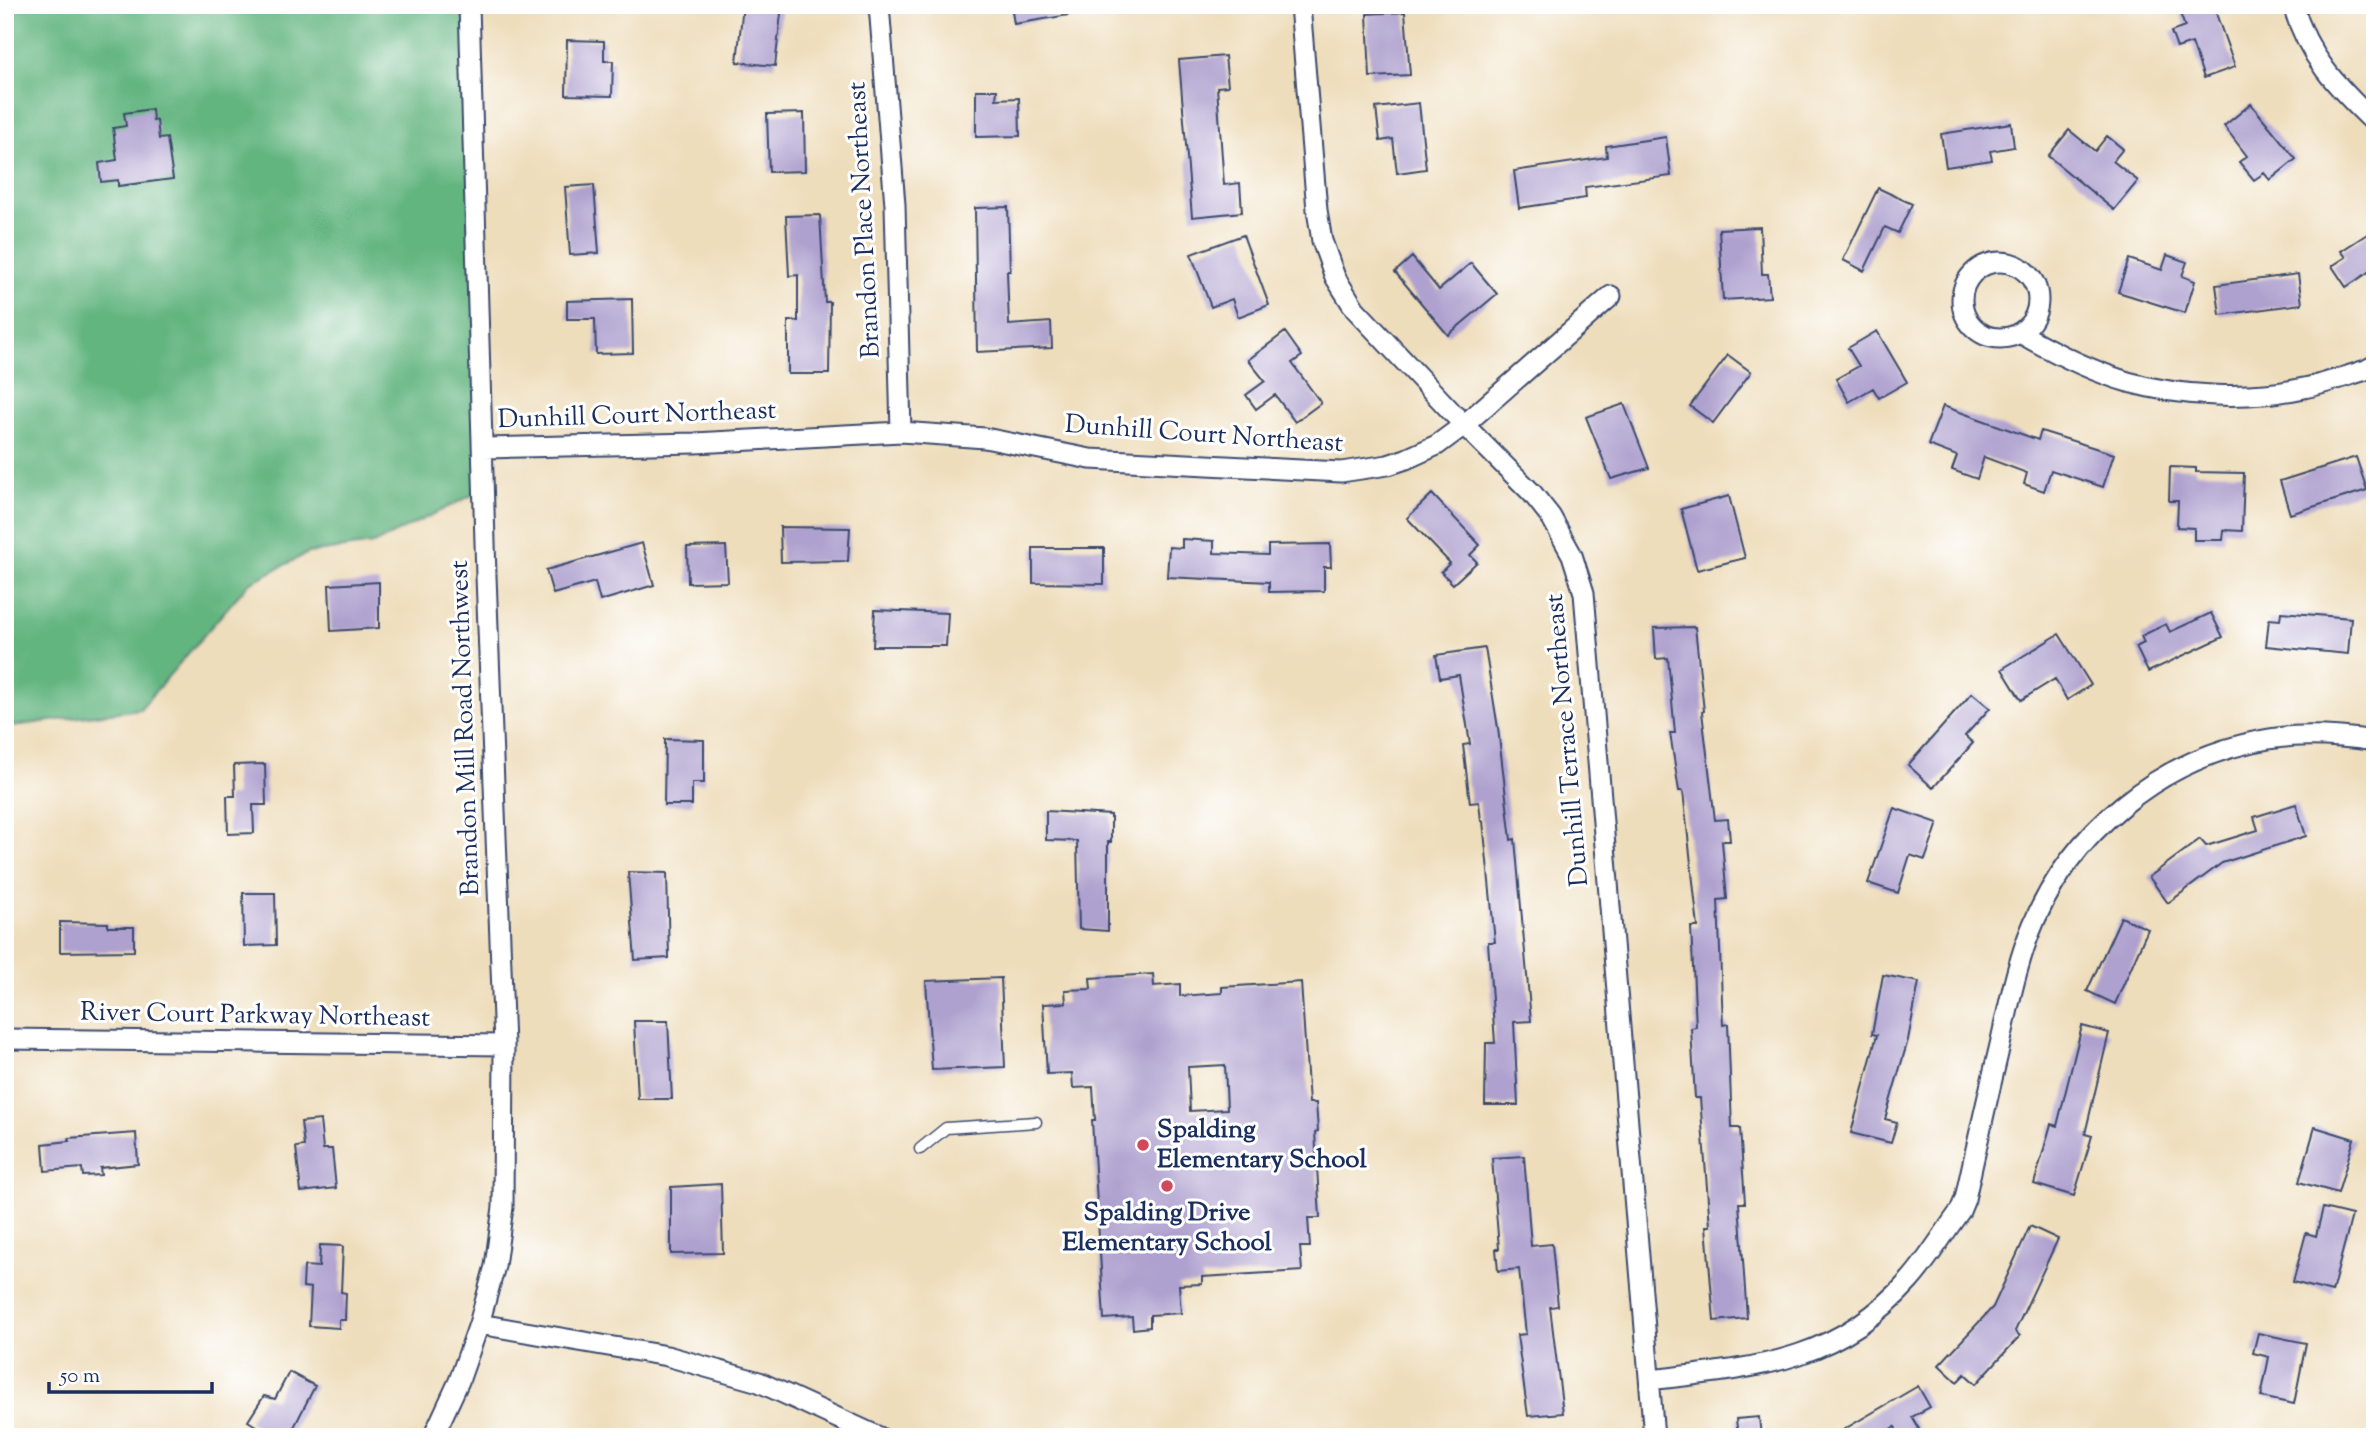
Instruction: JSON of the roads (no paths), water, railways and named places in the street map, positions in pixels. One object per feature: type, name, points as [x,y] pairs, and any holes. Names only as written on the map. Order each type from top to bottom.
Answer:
[{"type":"street","name":"Brandon Mill Road Northwest","points":[[433,1437],[459,1381],[479,1324],[495,1266],[503,1207],[504,1045],[486,576],[469,5]]},
{"type":"street","name":"Brandon Place Northeast","points":[[879,5],[895,205],[901,432]]},
{"type":"street","name":"Dunhill Terrace Northeast","points":[[1300,5],[1317,210],[1322,241],[1335,277],[1355,309],[1532,493],[1551,517],[1572,555],[1584,593],[1654,1437]]},
{"type":"street","points":[[2293,5],[2300,29],[2315,57],[2339,88],[2375,123]]},
{"type":"street","points":[[2010,262],[2022,268],[2037,288],[2037,314],[2030,325],[2020,333],[2007,338],[1993,338],[1980,333],[1965,317],[1962,294],[1966,282],[1974,271],[1985,264],[2010,262]]},
{"type":"street","name":"Dunhill Court Northeast","points":[[484,448],[695,443],[901,432],[985,438],[1090,459],[1341,472],[1374,468],[1406,459],[1437,445],[1464,425],[1611,296]]},
{"type":"street","points":[[2020,333],[2050,351],[2126,381],[2162,390],[2233,396],[2303,388],[2375,365]]},
{"type":"street","points":[[1650,1380],[1758,1367],[1805,1354],[1863,1323],[1909,1281],[1960,1211],[1965,1199],[2015,976],[2028,936],[2044,900],[2069,860],[2096,828],[2124,803],[2167,773],[2220,750],[2271,738],[2329,735],[2375,741]]},
{"type":"street","name":"River Court Parkway Northeast","points":[[5,1039],[504,1045]]},
{"type":"street","points":[[479,1324],[667,1356],[759,1382],[879,1437]]},
{"type":"lane","points":[[920,1149],[946,1128],[1036,1122]]},
{"type":"place","name":"Spalding Elementary School","points":[[1143,1145]]},
{"type":"place","name":"Spalding Drive Elementary School","points":[[1167,1186]]}]
